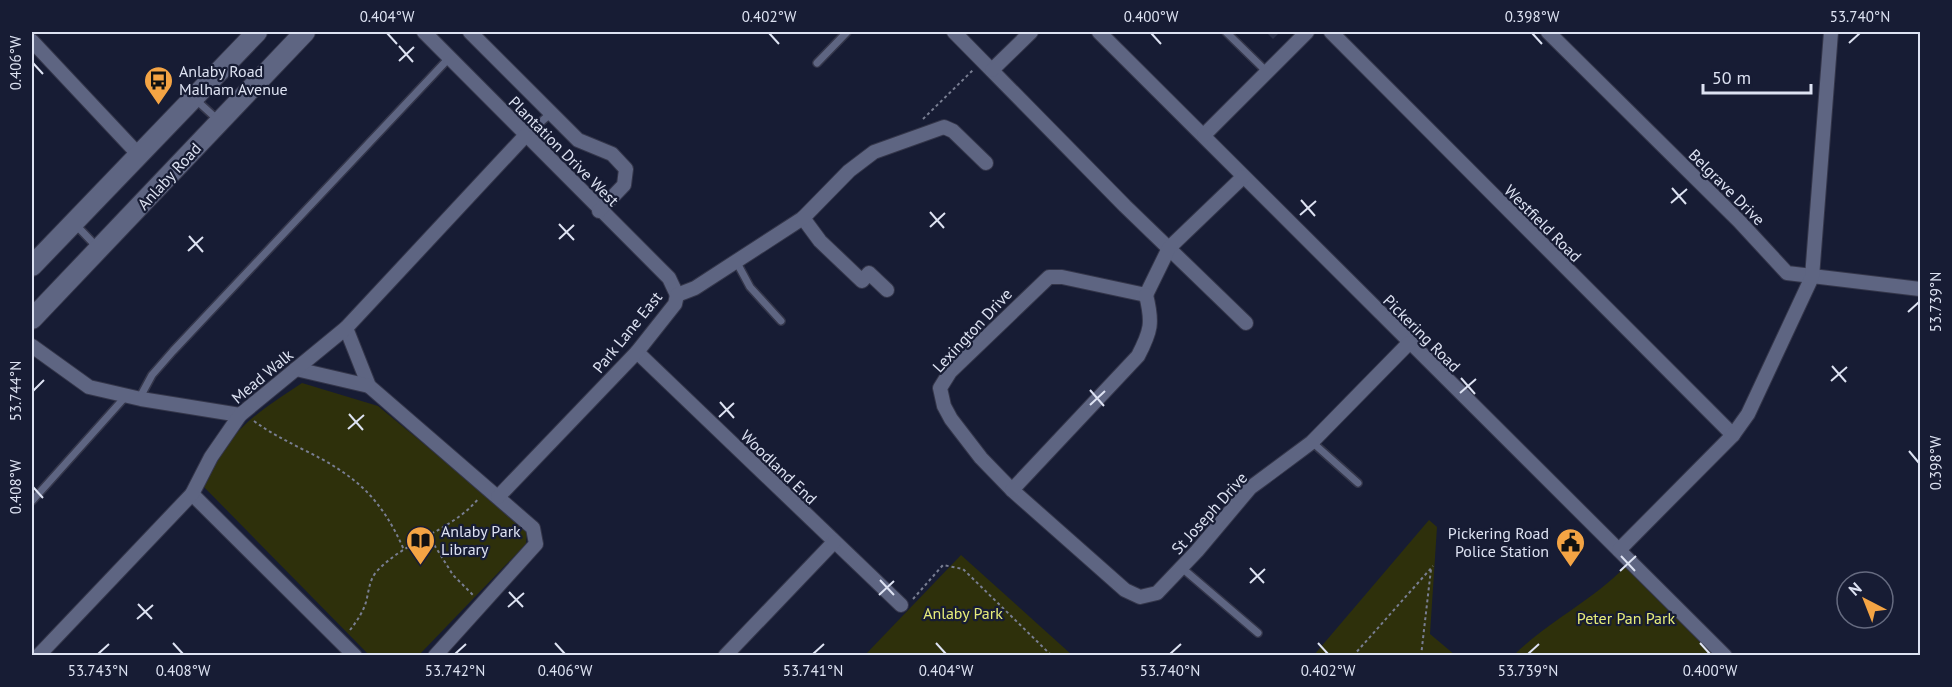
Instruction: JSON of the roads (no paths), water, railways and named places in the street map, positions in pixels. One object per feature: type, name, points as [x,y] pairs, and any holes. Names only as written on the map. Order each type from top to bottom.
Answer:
[{"type":"main road","name":"Anlaby Road","points":[[32,319],[305,32]]},
{"type":"main road","points":[[32,267],[254,33]]},
{"type":"street","name":"Plantation Drive West","points":[[424,32],[599,211],[669,278],[677,295]]},
{"type":"street","points":[[470,32],[578,140],[612,154],[626,169],[624,185],[599,211]]},
{"type":"street","points":[[954,32],[1246,323]]},
{"type":"street","points":[[992,69],[1031,32]]},
{"type":"street","name":"Pickering Road","points":[[1098,32],[1725,656]]},
{"type":"street","points":[[1204,135],[1307,32]]},
{"type":"street","name":"Westfield Road","points":[[1331,32],[1733,435]]},
{"type":"street","name":"Belgrave Drive","points":[[1548,32],[1739,220],[1787,273],[1920,289]]},
{"type":"street","points":[[1619,550],[1733,435],[1748,414],[1812,277],[1831,32]]},
{"type":"street","points":[[32,41],[138,154]]},
{"type":"street","name":"Park Lane East","points":[[498,497],[637,352],[675,304],[677,295],[695,288],[803,218],[849,171],[874,152],[944,127],[953,131],[986,163]]},
{"type":"street","name":"Mead Walk","points":[[38,656],[192,494],[211,457],[245,416],[296,369],[346,328],[525,136]]},
{"type":"street","points":[[1012,490],[1138,356],[1151,331],[1151,314],[1146,295],[1169,248],[1243,177]]},
{"type":"street","points":[[803,218],[820,241],[861,280],[869,273],[887,290]]},
{"type":"street","name":"Lexington Drive","points":[[1053,526],[1012,490],[981,458],[944,406],[940,388],[950,372],[1049,277],[1062,277],[1146,295]]},
{"type":"street","points":[[346,328],[369,386]]},
{"type":"street","name":"St Joseph Drive","points":[[1053,526],[1125,590],[1140,597],[1157,593],[1182,568],[1250,488],[1312,442],[1409,343]]},
{"type":"street","points":[[32,346],[89,387],[245,416]]},
{"type":"street","name":"Woodland End","points":[[637,352],[901,605]]},
{"type":"street","points":[[296,369],[369,386],[533,528],[536,544],[435,656]]},
{"type":"street","points":[[192,494],[352,654]]},
{"type":"street","points":[[725,656],[834,542]]},
{"type":"lane","points":[[817,63],[847,32]]},
{"type":"lane","points":[[1226,32],[1267,72]]},
{"type":"lane","points":[[32,501],[133,397],[173,351],[450,57]]},
{"type":"lane","points":[[194,97],[219,122]]},
{"type":"lane","points":[[525,136],[550,114]]},
{"type":"lane","points":[[73,223],[99,249]]},
{"type":"lane","points":[[736,261],[750,286],[781,321]]},
{"type":"lane","points":[[1312,442],[1358,483]]},
{"type":"lane","points":[[1182,568],[1258,633]]},
{"type":"place","name":"Anlaby Road Malham Avenue","points":[[158,106]]},
{"type":"place","name":"Anlaby Park Library","points":[[420,566]]},
{"type":"place","name":"Pickering Road Police Station","points":[[1570,568]]},
{"type":"park label","name":"Anlaby Park","points":[[963,613]]},
{"type":"park label","name":"Peter Pan Park","points":[[1626,618]]}]
